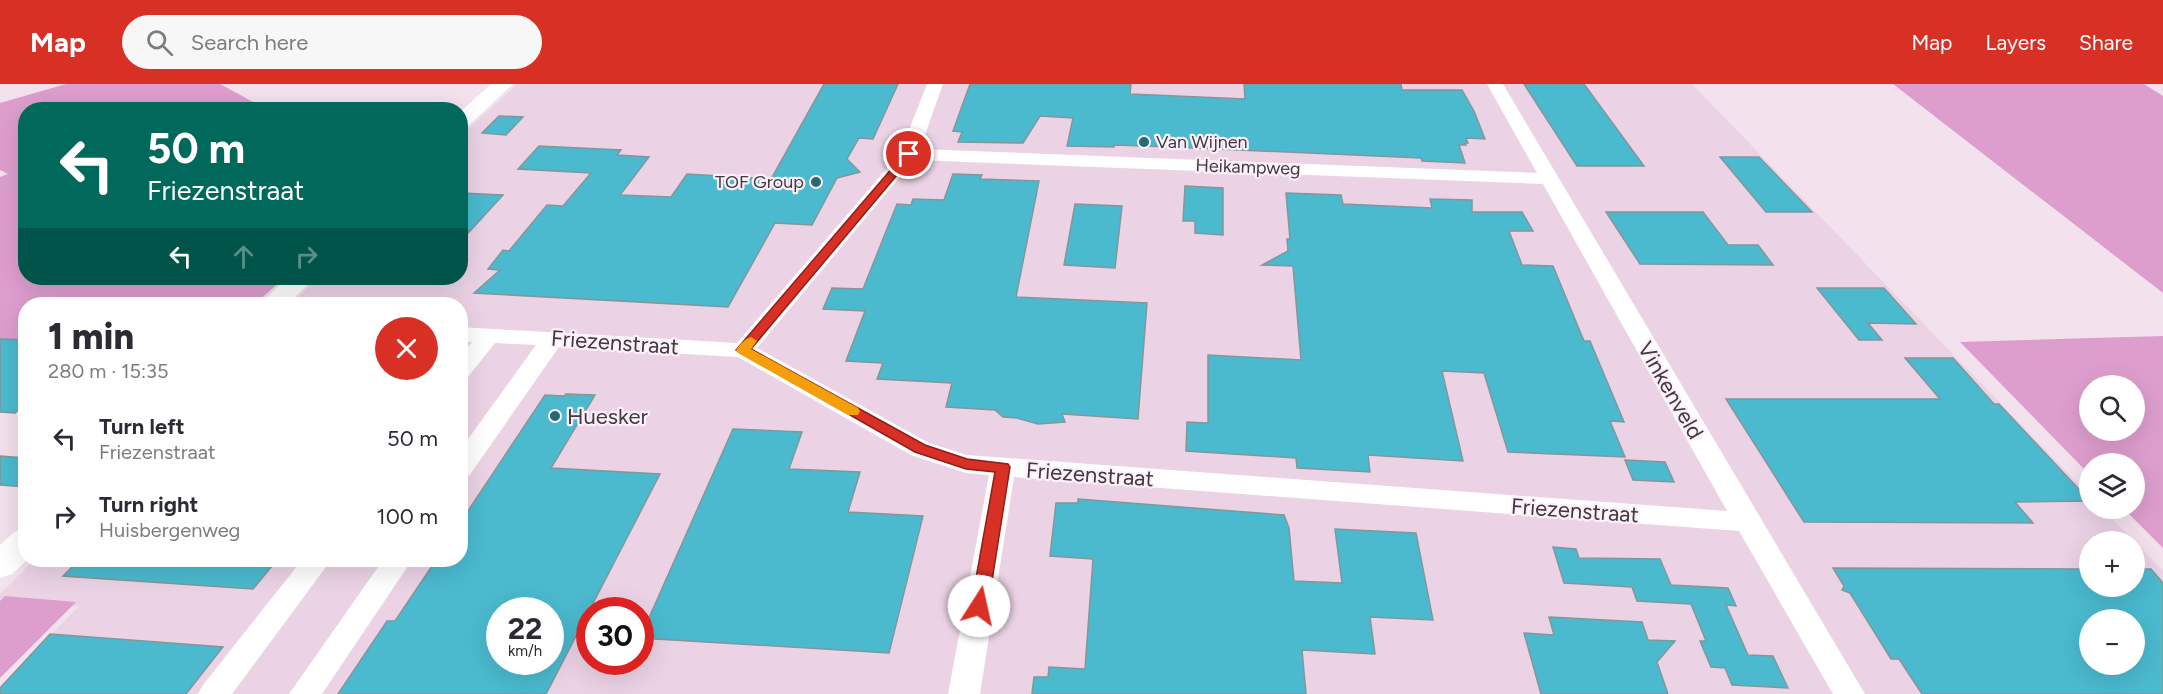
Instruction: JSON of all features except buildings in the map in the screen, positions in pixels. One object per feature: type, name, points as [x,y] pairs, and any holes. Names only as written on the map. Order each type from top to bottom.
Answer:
[{"type":"street","points":[[468,116],[503,84]]},
{"type":"street","points":[[743,350],[909,154],[935,84]]},
{"type":"street","name":"Vinkenveld","points":[[1495,84],[1747,522],[1849,694]]},
{"type":"street","name":"Heikampweg","points":[[909,154],[1551,179]]},
{"type":"street","points":[[280,297],[293,285]]},
{"type":"street","name":"Friezenstraat","points":[[468,334],[743,350],[920,449],[966,464],[1747,522]]},
{"type":"street","points":[[468,362],[489,335]]},
{"type":"street","points":[[468,459],[553,338]]},
{"type":"street","points":[[964,694],[1003,467]]},
{"type":"street","points":[[0,565],[18,548]]},
{"type":"street","points":[[214,694],[312,567]]},
{"type":"street","points":[[305,694],[393,567]]},
{"type":"shaded area","points":[[66,84],[220,84],[253,102],[18,102],[18,285],[276,285],[263,297],[18,297],[18,349],[0,364],[0,177],[8,174],[0,170],[0,103]]},
{"type":"shaded area","points":[[517,84],[1692,84],[2079,485],[2079,519],[2113,519],[2124,531],[2079,531],[2079,597],[2145,597],[2145,552],[2163,571],[2163,694],[0,694],[0,686],[79,606],[0,618],[0,594],[27,567],[468,567],[468,297],[298,297],[311,285],[468,285],[468,130]]},
{"type":"shaded area","points":[[1893,84],[2144,84],[2163,96],[2163,293]]},
{"type":"shaded area","points":[[2163,336],[2163,548],[2134,519],[2145,519],[2145,453],[2079,453],[2079,464],[1960,342]]},
{"type":"shaded area","points":[[5,596],[76,602],[0,678],[0,601]]},
{"type":"slow traffic","points":[[751,341],[743,350],[853,411]]},
{"type":"place","name":"Van Wijnen","points":[[1144,142]]},
{"type":"place","name":"TOF Group","points":[[816,182]]},
{"type":"place","name":"Huesker","points":[[555,416]]},
{"type":"route","points":[[909,154],[743,350],[920,449],[966,464],[1003,467],[979,606]]}]
